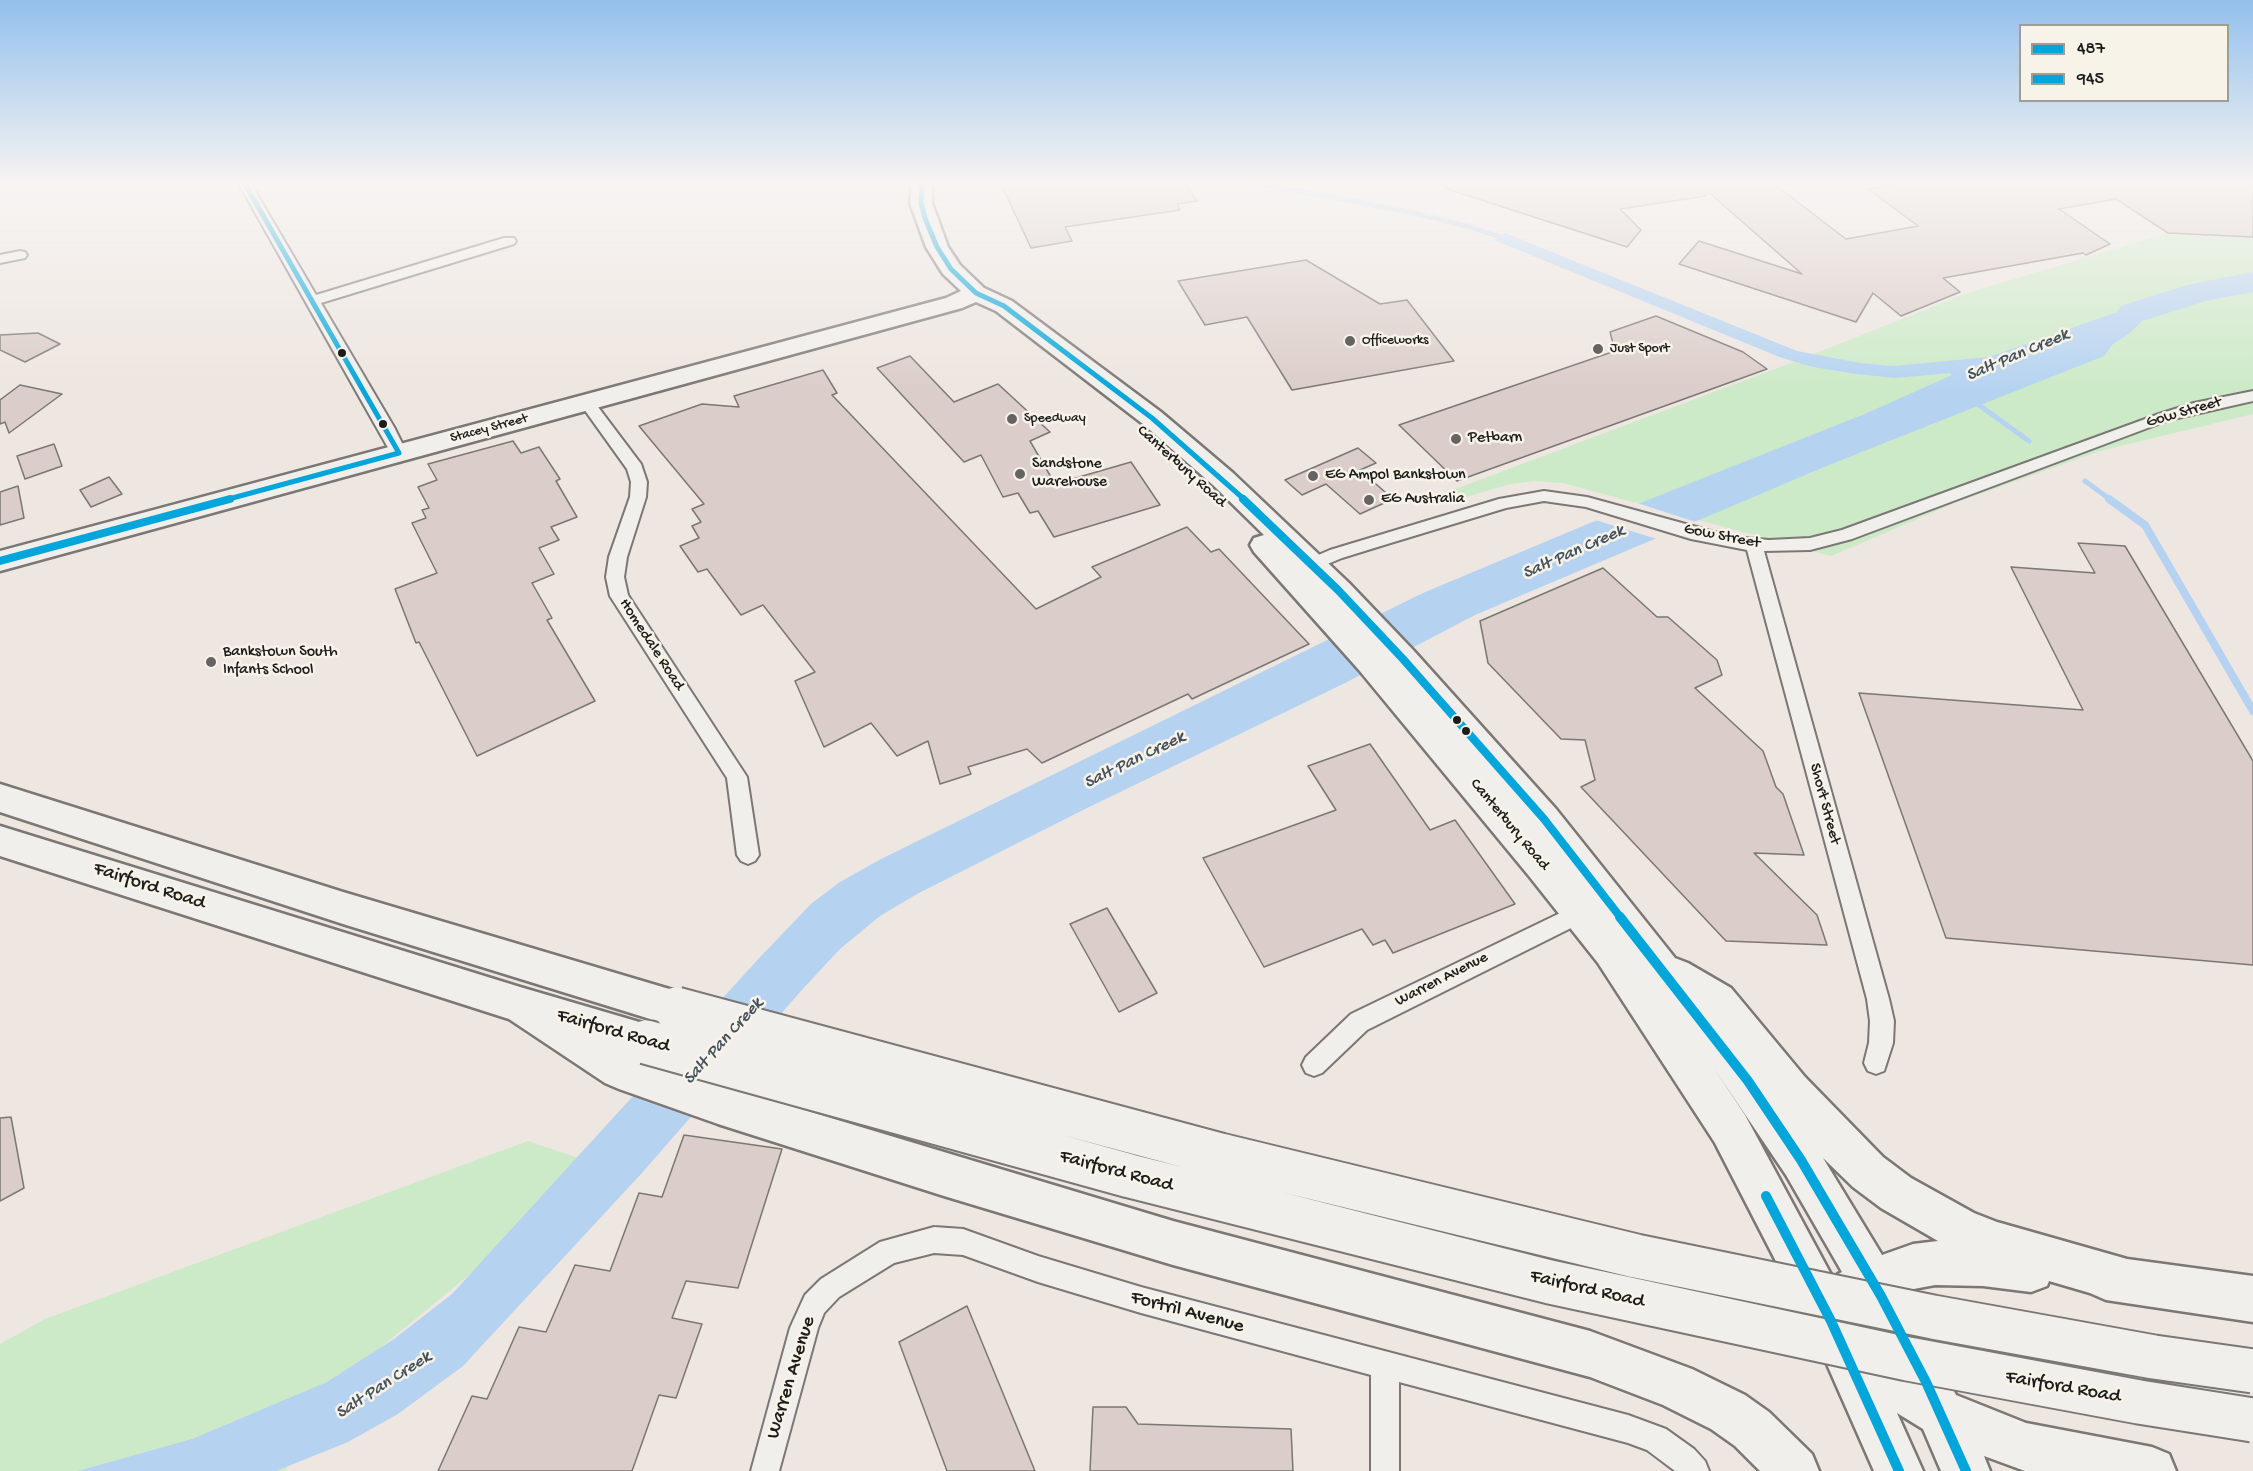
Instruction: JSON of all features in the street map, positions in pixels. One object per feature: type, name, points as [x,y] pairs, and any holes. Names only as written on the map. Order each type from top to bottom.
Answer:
[{"type":"highway","name":"Canterbury Road","points":[[941,253],[951,269],[976,293],[1004,306],[1179,439],[1391,665],[1544,819],[1748,1081],[1801,1160],[1873,1282],[1941,1413],[1966,1471]]},
{"type":"highway","name":"Stacey Street","points":[[0,561],[954,303],[976,293]]},
{"type":"highway","name":"Canterbury Road","points":[[1391,665],[1645,999],[1730,1129],[1823,1305],[1899,1471]]},
{"type":"highway","points":[[0,798],[343,908],[676,1009],[1220,1155],[1636,1256],[1933,1317],[2154,1357],[2253,1371]]},
{"type":"highway","name":"Fairford Road","points":[[0,841],[520,1005],[632,1056],[1119,1173],[1550,1282],[1908,1359],[2139,1402],[2253,1420]]},
{"type":"highway","points":[[1652,960],[1717,1001],[1791,1091],[1839,1144],[1868,1172],[1896,1193],[1961,1230],[1997,1244],[2127,1281]]},
{"type":"highway","points":[[632,1056],[944,1175],[1115,1226],[1590,1354],[1650,1376],[1728,1412],[1759,1436],[1795,1471]]},
{"type":"highway","points":[[1823,1305],[1913,1266],[1935,1263],[1983,1264],[2253,1299]]},
{"type":"highway","points":[[1847,1354],[1941,1413],[2004,1440],[2026,1447],[2152,1471]]},
{"type":"street","points":[[284,253],[387,427],[399,453]]},
{"type":"street","points":[[312,301],[470,253]]},
{"type":"street","points":[[0,259],[20,255]]},
{"type":"street","name":"Gow Street","points":[[1302,569],[1378,541],[1520,499],[1556,496],[1587,502],[1691,533],[1754,545],[1796,545],[1834,539],[2164,417],[2194,408],[2253,396]]},
{"type":"street","name":"Homedale Road","points":[[587,402],[635,468],[639,482],[638,497],[618,557],[615,578],[619,596],[737,777],[748,855]]},
{"type":"street","name":"Short Street","points":[[1754,545],[1878,999],[1882,1021],[1881,1043],[1876,1064]]},
{"type":"street","name":"Warren Avenue","points":[[1314,1065],[1359,1022],[1581,912]]},
{"type":"street","name":"Fortril Avenue","points":[[889,1251],[909,1244],[934,1240],[963,1242],[1092,1286],[1628,1429],[1656,1439],[1684,1459],[1695,1471]]},
{"type":"street","name":"Warren Avenue","points":[[765,1471],[804,1328],[814,1304],[830,1288],[889,1251]]},
{"type":"street","points":[[1384,1471],[1385,1366]]},
{"type":"green space","points":[[2102,253],[2253,253],[2253,414],[2100,451],[1957,502],[1831,556],[1563,483],[1535,481],[1510,484],[1456,500],[1437,496],[1791,363],[1967,293]]},
{"type":"green space","points":[[528,1141],[602,1166],[336,1384],[285,1471],[0,1471],[0,1344],[45,1319]]},
{"type":"water","points":[[1525,253],[1554,253],[1797,351],[1860,363],[1892,366],[1989,357],[2126,309],[2190,291],[2205,301],[2142,321],[2130,333],[2113,344],[2104,356],[1829,465],[1475,615],[1345,683],[1081,811],[917,894],[880,916],[840,949],[800,992],[641,1174],[463,1366],[398,1414],[348,1442],[276,1471],[78,1471],[192,1439],[327,1382],[394,1339],[452,1294],[762,955],[812,903],[840,882],[881,859],[1423,593],[1590,523],[1867,413],[1952,375],[1950,373],[1895,378],[1813,367],[1782,358]]},
{"type":"pier","points":[[1634,502],[1699,523],[1660,540],[1592,519]]},
{"type":"building","points":[[1689,253],[1735,253],[1802,274],[1778,253],[2091,253],[1943,278],[1960,292],[1901,316],[1873,293],[1856,322],[1679,264]]},
{"type":"building","points":[[1306,260],[1380,304],[1407,300],[1454,361],[1292,390],[1247,317],[1205,325],[1178,281]]},
{"type":"building","points":[[1656,316],[1743,352],[1767,369],[1457,481],[1399,425],[1615,351],[1610,332]]},
{"type":"building","points":[[38,333],[60,344],[25,362],[0,350],[0,335]]},
{"type":"building","points":[[910,356],[954,402],[998,384],[1050,432],[1030,441],[1055,484],[1131,462],[1160,505],[1054,537],[1038,511],[1030,513],[1018,493],[1003,497],[981,455],[964,462],[877,368]]},
{"type":"building","points":[[823,370],[837,393],[832,395],[1036,609],[1101,577],[1092,567],[1187,527],[1211,552],[1219,549],[1309,644],[1192,699],[1188,694],[1042,763],[1027,749],[968,767],[971,774],[940,784],[928,741],[897,756],[871,723],[824,747],[795,681],[815,672],[763,605],[741,615],[707,569],[698,572],[680,546],[699,538],[692,526],[701,522],[692,509],[704,504],[639,426],[702,404],[739,407],[734,396]]},
{"type":"building","points":[[20,385],[62,394],[9,433],[5,422],[0,424],[0,400]]},
{"type":"building","points":[[513,441],[521,453],[539,447],[560,479],[556,481],[577,517],[551,527],[559,540],[539,548],[554,574],[532,583],[552,618],[547,620],[595,701],[477,756],[419,642],[416,643],[395,589],[437,573],[412,523],[426,518],[422,510],[429,508],[418,487],[437,480],[428,464]]},
{"type":"building","points":[[54,444],[62,466],[25,479],[17,456]]},
{"type":"building","points":[[1358,448],[1376,463],[1360,470],[1393,499],[1360,514],[1326,484],[1302,495],[1285,480]]},
{"type":"building","points":[[109,477],[122,494],[91,507],[80,490]]},
{"type":"building","points":[[18,486],[24,518],[0,525],[0,492]]},
{"type":"building","points":[[2078,543],[2125,546],[2253,761],[2253,965],[1946,938],[1859,693],[2083,710],[2011,567],[2095,573]]},
{"type":"building","points":[[1603,568],[1657,617],[1668,617],[1717,660],[1722,675],[1695,688],[1763,751],[1776,787],[1783,794],[1804,855],[1754,853],[1817,915],[1827,945],[1726,941],[1581,787],[1595,780],[1585,740],[1561,739],[1488,663],[1480,621]]},
{"type":"building","points":[[1370,744],[1430,830],[1455,820],[1515,904],[1393,953],[1385,940],[1373,945],[1362,929],[1264,967],[1203,858],[1336,810],[1308,766]]},
{"type":"building","points":[[1107,908],[1157,993],[1119,1012],[1070,924]]},
{"type":"building","points":[[11,1117],[24,1188],[0,1201],[0,1118]]},
{"type":"building","points":[[684,1135],[782,1149],[738,1288],[686,1281],[672,1318],[702,1324],[676,1398],[659,1395],[632,1471],[438,1471],[472,1396],[487,1399],[519,1327],[546,1332],[575,1265],[610,1271],[639,1193],[662,1197]]},
{"type":"building","points":[[967,1306],[1035,1471],[947,1471],[899,1342]]},
{"type":"building","points":[[1093,1407],[1126,1407],[1138,1424],[1291,1429],[1293,1471],[1090,1471]]},
{"type":"waterway","name":"Salt Pan Creek","points":[[2133,313],[2199,292],[2253,282]]},
{"type":"waterway","points":[[1972,400],[2029,441]]},
{"type":"waterway","points":[[2085,481],[2111,500]]},
{"type":"waterway","points":[[2109,499],[2145,525],[2253,711]]},
{"type":"transit line","name":"945","points":[[284,253],[399,453]]},
{"type":"transit line","name":"487","points":[[941,253],[951,269],[976,293],[1004,306],[1152,418],[1223,479],[1338,590],[1403,659],[1544,819],[1748,1081],[1801,1160],[1881,1296],[1926,1382],[1966,1471]]},
{"type":"transit line","name":"945","points":[[0,561],[399,453]]},
{"type":"transit line","name":"487","points":[[1766,1196],[1831,1321],[1899,1471]]},
{"type":"place","name":"Officeworks","points":[[1350,341]]},
{"type":"place","name":"Just Sport","points":[[1598,349]]},
{"type":"place","name":"Speedway","points":[[1012,419]]},
{"type":"place","name":"Petbarn","points":[[1456,439]]},
{"type":"place","name":"Sandstone Warehouse","points":[[1020,474]]},
{"type":"place","name":"EG Ampol Bankstown","points":[[1313,476]]},
{"type":"place","name":"EG Australia","points":[[1369,500]]},
{"type":"place","name":"Bankstown South Infants School","points":[[211,662]]}]
